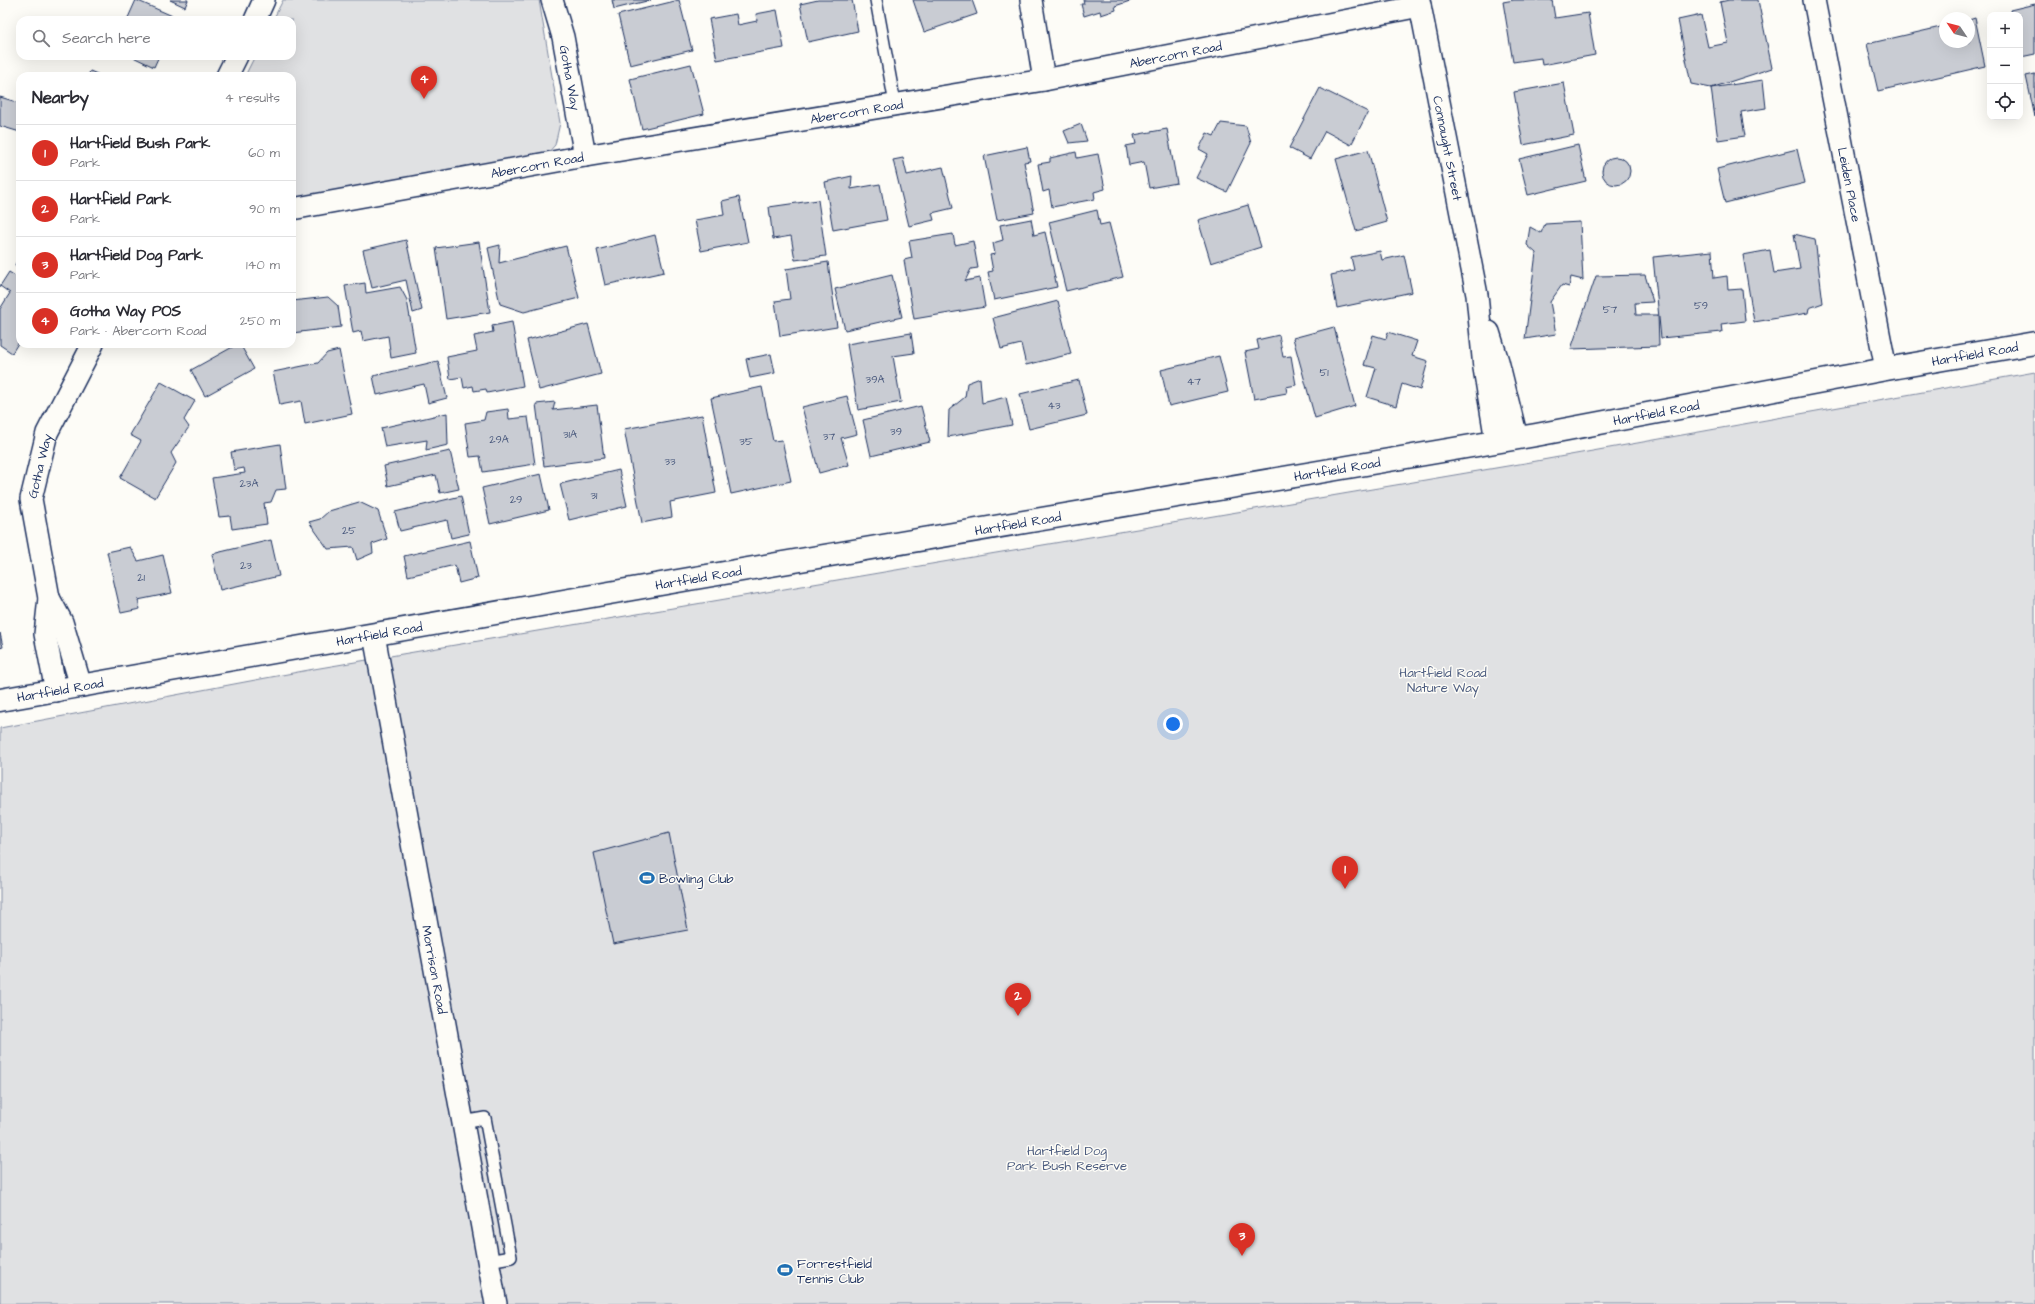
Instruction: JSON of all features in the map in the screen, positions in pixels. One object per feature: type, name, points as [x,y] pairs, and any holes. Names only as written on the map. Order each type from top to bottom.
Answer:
[{"type":"street","points":[[256,16],[264,0]]},
{"type":"street","name":"Gotha Way","points":[[552,0],[563,37],[586,156]]},
{"type":"street","points":[[1031,0],[1044,80]]},
{"type":"street","name":"Leiden Place","points":[[1814,0],[1886,369]]},
{"type":"street","name":"Abercorn Road","points":[[296,208],[586,156],[1044,80],[1420,3]]},
{"type":"street","name":"Connaught Street","points":[[1420,3],[1477,295],[1484,368],[1496,442]]},
{"type":"street","points":[[229,72],[235,60]]},
{"type":"street","name":"Connaught Street","points":[[1477,295],[1498,361],[1517,438]]},
{"type":"street","name":"Hartfield Road","points":[[0,700],[696,578],[1496,442],[1886,369],[2035,343]]},
{"type":"street","name":"Gotha Way","points":[[56,691],[45,634],[49,598],[31,500],[47,433],[91,348]]},
{"type":"street","name":"Gotha Way","points":[[49,598],[62,622],[81,686]]},
{"type":"street","name":"Morrison Road","points":[[374,635],[496,1304]]},
{"type":"lane","points":[[876,0],[894,104]]},
{"type":"green space","points":[[283,0],[539,0],[560,123],[555,145],[546,155],[296,200],[296,72],[247,72],[253,60],[296,60],[296,16],[275,16]]},
{"type":"green space","points":[[2035,372],[2035,1304],[0,1304],[0,728],[314,669],[1531,462]]},
{"type":"building","points":[[136,0],[172,16],[129,16]]},
{"type":"building","points":[[170,0],[188,0],[185,7]]},
{"type":"building","points":[[612,0],[651,0],[614,9]]},
{"type":"building","points":[[679,0],[692,50],[630,65],[618,15]]},
{"type":"building","points":[[818,0],[852,0],[858,31],[808,42],[800,4]]},
{"type":"building","points":[[913,0],[972,0],[977,14],[924,32]]},
{"type":"building","points":[[1083,0],[1133,0],[1115,6],[1116,10],[1101,15],[1100,11],[1084,16],[1081,4],[1084,4]]},
{"type":"building","points":[[1514,0],[1552,0],[1555,18],[1588,13],[1595,55],[1542,65],[1541,58],[1513,62],[1503,2]]},
{"type":"building","points":[[1729,0],[1758,0],[1772,68],[1711,88],[1691,84],[1678,20],[1701,15],[1708,47],[1728,43],[1720,2]]},
{"type":"building","points":[[2035,4],[2035,54],[2023,57],[2023,12],[2010,12],[2010,10]]},
{"type":"building","points":[[777,10],[784,48],[717,60],[709,19],[736,14],[738,25],[757,21],[756,14]]},
{"type":"building","points":[[1975,18],[1985,66],[1878,91],[1867,44],[1939,27],[1939,48],[1975,48]]},
{"type":"building","points":[[139,60],[157,60],[154,67]]},
{"type":"building","points":[[691,64],[704,114],[642,129],[630,79]]},
{"type":"building","points":[[2035,74],[2035,117],[2026,76]]},
{"type":"building","points":[[1763,80],[1766,108],[1741,112],[1745,136],[1718,140],[1711,88]]},
{"type":"building","points":[[1564,83],[1574,135],[1523,145],[1514,92]]},
{"type":"building","points":[[1320,88],[1368,112],[1351,145],[1325,131],[1310,159],[1289,148]]},
{"type":"building","points":[[0,97],[16,102],[16,131],[0,126]]},
{"type":"building","points":[[1221,123],[1246,126],[1251,143],[1227,192],[1196,178],[1208,154],[1199,149],[1207,133],[1214,136]]},
{"type":"building","points":[[1081,124],[1087,141],[1069,143],[1064,131]]},
{"type":"building","points":[[1167,129],[1177,183],[1149,188],[1144,162],[1129,165],[1126,146],[1136,144],[1134,135]]},
{"type":"building","points":[[1578,145],[1586,181],[1528,195],[1519,159]]},
{"type":"building","points":[[1027,147],[1030,161],[1024,162],[1034,213],[997,220],[984,156]]},
{"type":"building","points":[[1797,149],[1805,183],[1725,203],[1717,169]]},
{"type":"building","points":[[1368,150],[1387,222],[1356,231],[1336,159]]},
{"type":"building","points":[[1076,152],[1077,158],[1098,154],[1105,189],[1094,192],[1095,199],[1052,207],[1049,190],[1043,192],[1038,164],[1050,162],[1050,158]]},
{"type":"building","points":[[1616,157],[1626,161],[1630,171],[1626,181],[1616,185],[1606,181],[1602,171],[1606,161]]},
{"type":"building","points":[[903,158],[907,175],[943,167],[953,208],[932,213],[934,220],[909,226],[893,160]]},
{"type":"building","points":[[852,176],[851,189],[880,184],[887,220],[833,230],[825,182]]},
{"type":"building","points":[[739,197],[748,242],[701,251],[695,220],[724,215],[722,201]]},
{"type":"building","points":[[818,200],[826,256],[795,260],[791,236],[773,239],[769,207]]},
{"type":"building","points":[[1248,205],[1261,247],[1211,263],[1198,220]]},
{"type":"building","points":[[1097,210],[1100,225],[1109,223],[1123,277],[1066,291],[1049,222]]},
{"type":"building","points":[[1031,219],[1034,235],[1045,232],[1057,287],[994,300],[988,272],[993,271],[990,255],[995,254],[993,243],[1003,240],[1000,225]]},
{"type":"building","points":[[1580,222],[1583,280],[1571,277],[1569,287],[1562,285],[1550,302],[1556,334],[1525,339],[1536,253],[1527,245],[1530,227],[1541,233],[1545,224]]},
{"type":"building","points":[[953,234],[955,245],[973,241],[978,268],[971,269],[965,281],[980,278],[985,307],[914,319],[904,260],[912,258],[909,241]]},
{"type":"building","points":[[1794,234],[1815,239],[1823,303],[1809,308],[1808,313],[1754,322],[1743,255],[1770,250],[1774,273],[1800,269]]},
{"type":"building","points":[[655,235],[664,272],[605,285],[597,250]]},
{"type":"building","points":[[406,240],[422,310],[413,313],[406,280],[372,288],[363,250]]},
{"type":"building","points":[[479,242],[490,312],[446,319],[436,248]]},
{"type":"building","points":[[500,245],[499,263],[566,246],[579,298],[524,312],[500,304],[488,248]]},
{"type":"building","points":[[1380,251],[1382,260],[1404,255],[1412,292],[1337,308],[1331,275],[1354,270],[1351,257]]},
{"type":"building","points":[[1712,251],[1714,278],[1727,276],[1728,290],[1742,289],[1745,321],[1721,324],[1722,332],[1661,338],[1653,257]]},
{"type":"building","points":[[828,262],[837,327],[780,336],[775,301],[790,299],[786,269]]},
{"type":"building","points":[[9,272],[16,276],[16,346],[12,353],[0,345],[0,309],[10,293],[0,286]]},
{"type":"building","points":[[892,275],[902,317],[845,330],[835,289]]},
{"type":"building","points":[[1645,275],[1653,302],[1635,303],[1636,315],[1658,315],[1659,346],[1571,349],[1596,276]]},
{"type":"building","points":[[365,283],[366,293],[400,287],[407,300],[416,353],[391,358],[388,336],[363,341],[361,331],[353,333],[345,286]]},
{"type":"building","points":[[328,297],[338,306],[341,327],[296,333],[296,301]]},
{"type":"building","points":[[1058,301],[1071,354],[1026,365],[1021,344],[1001,349],[993,318]]},
{"type":"building","points":[[512,322],[523,386],[487,393],[486,389],[474,391],[473,386],[464,388],[462,377],[450,379],[447,357],[477,351],[474,336],[493,332],[492,326]]},
{"type":"building","points":[[588,324],[601,374],[539,390],[527,340]]},
{"type":"building","points":[[1334,327],[1355,406],[1315,418],[1293,338]]},
{"type":"building","points":[[1388,332],[1417,341],[1412,356],[1428,361],[1420,390],[1402,384],[1396,406],[1367,397],[1376,368],[1364,365],[1373,335],[1386,339]]},
{"type":"building","points":[[911,333],[914,353],[893,356],[901,402],[858,410],[847,344]]},
{"type":"building","points":[[1279,335],[1283,357],[1291,356],[1296,385],[1286,387],[1287,393],[1254,399],[1245,352],[1259,349],[1257,340]]},
{"type":"building","points":[[231,348],[242,348],[254,369],[205,396],[191,370]]},
{"type":"building","points":[[339,350],[352,414],[305,424],[301,401],[280,405],[273,372],[318,363],[327,353]]},
{"type":"building","points":[[771,354],[775,373],[750,378],[746,359]]},
{"type":"building","points":[[1219,356],[1228,392],[1169,406],[1161,370]]},
{"type":"building","points":[[438,361],[447,398],[428,403],[424,384],[377,395],[373,376]]},
{"type":"building","points":[[980,378],[982,403],[1006,397],[1012,425],[948,437],[949,410],[965,397],[967,383]]},
{"type":"building","points":[[1079,380],[1087,415],[1029,429],[1020,394]]},
{"type":"building","points":[[161,382],[195,401],[184,420],[189,427],[171,453],[176,463],[155,498],[120,478],[141,441],[130,435]]},
{"type":"building","points":[[762,387],[773,441],[782,440],[791,481],[731,494],[711,398]]},
{"type":"building","points":[[847,396],[857,434],[841,438],[849,465],[819,473],[802,407]]},
{"type":"building","points":[[555,402],[553,410],[597,405],[604,458],[544,466],[536,404]]},
{"type":"building","points":[[921,406],[930,442],[871,456],[863,420]]},
{"type":"building","points":[[508,409],[509,419],[528,417],[535,464],[483,472],[480,456],[470,457],[465,423],[484,420],[486,412]]},
{"type":"building","points":[[447,413],[448,445],[426,450],[427,440],[385,447],[381,428]]},
{"type":"building","points":[[702,415],[716,493],[670,502],[672,517],[642,523],[624,429]]},
{"type":"building","points":[[280,444],[286,489],[276,490],[271,502],[264,503],[267,524],[232,529],[230,516],[219,517],[212,478],[245,473],[244,468],[234,470],[231,452]]},
{"type":"building","points":[[450,451],[459,489],[440,493],[436,475],[388,486],[384,466]]},
{"type":"building","points":[[619,470],[627,506],[569,520],[560,484]]},
{"type":"building","points":[[541,474],[549,510],[490,524],[482,488]]},
{"type":"building","points":[[461,496],[469,534],[451,538],[447,520],[400,531],[395,512]]},
{"type":"building","points":[[359,502],[378,511],[387,539],[372,544],[373,553],[357,560],[353,547],[328,549],[309,522],[320,519],[329,511]]},
{"type":"building","points":[[271,540],[279,576],[220,590],[212,554]]},
{"type":"building","points":[[470,541],[478,578],[459,583],[455,565],[408,576],[404,556]]},
{"type":"building","points":[[130,547],[138,561],[163,555],[172,593],[138,600],[140,609],[121,613],[107,552]]},
{"type":"building","points":[[0,633],[3,647],[0,648]]},
{"type":"building","points":[[669,833],[688,930],[613,944],[594,853]]},
{"type":"place","name":"Gotha Way POS","points":[[424,99]]},
{"type":"place","name":"Bowling Club","points":[[647,878]]},
{"type":"place","name":"Hartfield Bush Park","points":[[1345,889]]},
{"type":"place","name":"Hartfield Park","points":[[1018,1016]]},
{"type":"place","name":"Hartfield Dog Park","points":[[1242,1256]]},
{"type":"place","name":"Forrestfield Tennis Club","points":[[785,1270]]},
{"type":"park label","name":"Hartfield Road Nature Way","points":[[1443,680]]},
{"type":"park label","name":"Hartfield Dog Park Bush Reserve","points":[[1067,1158]]}]
